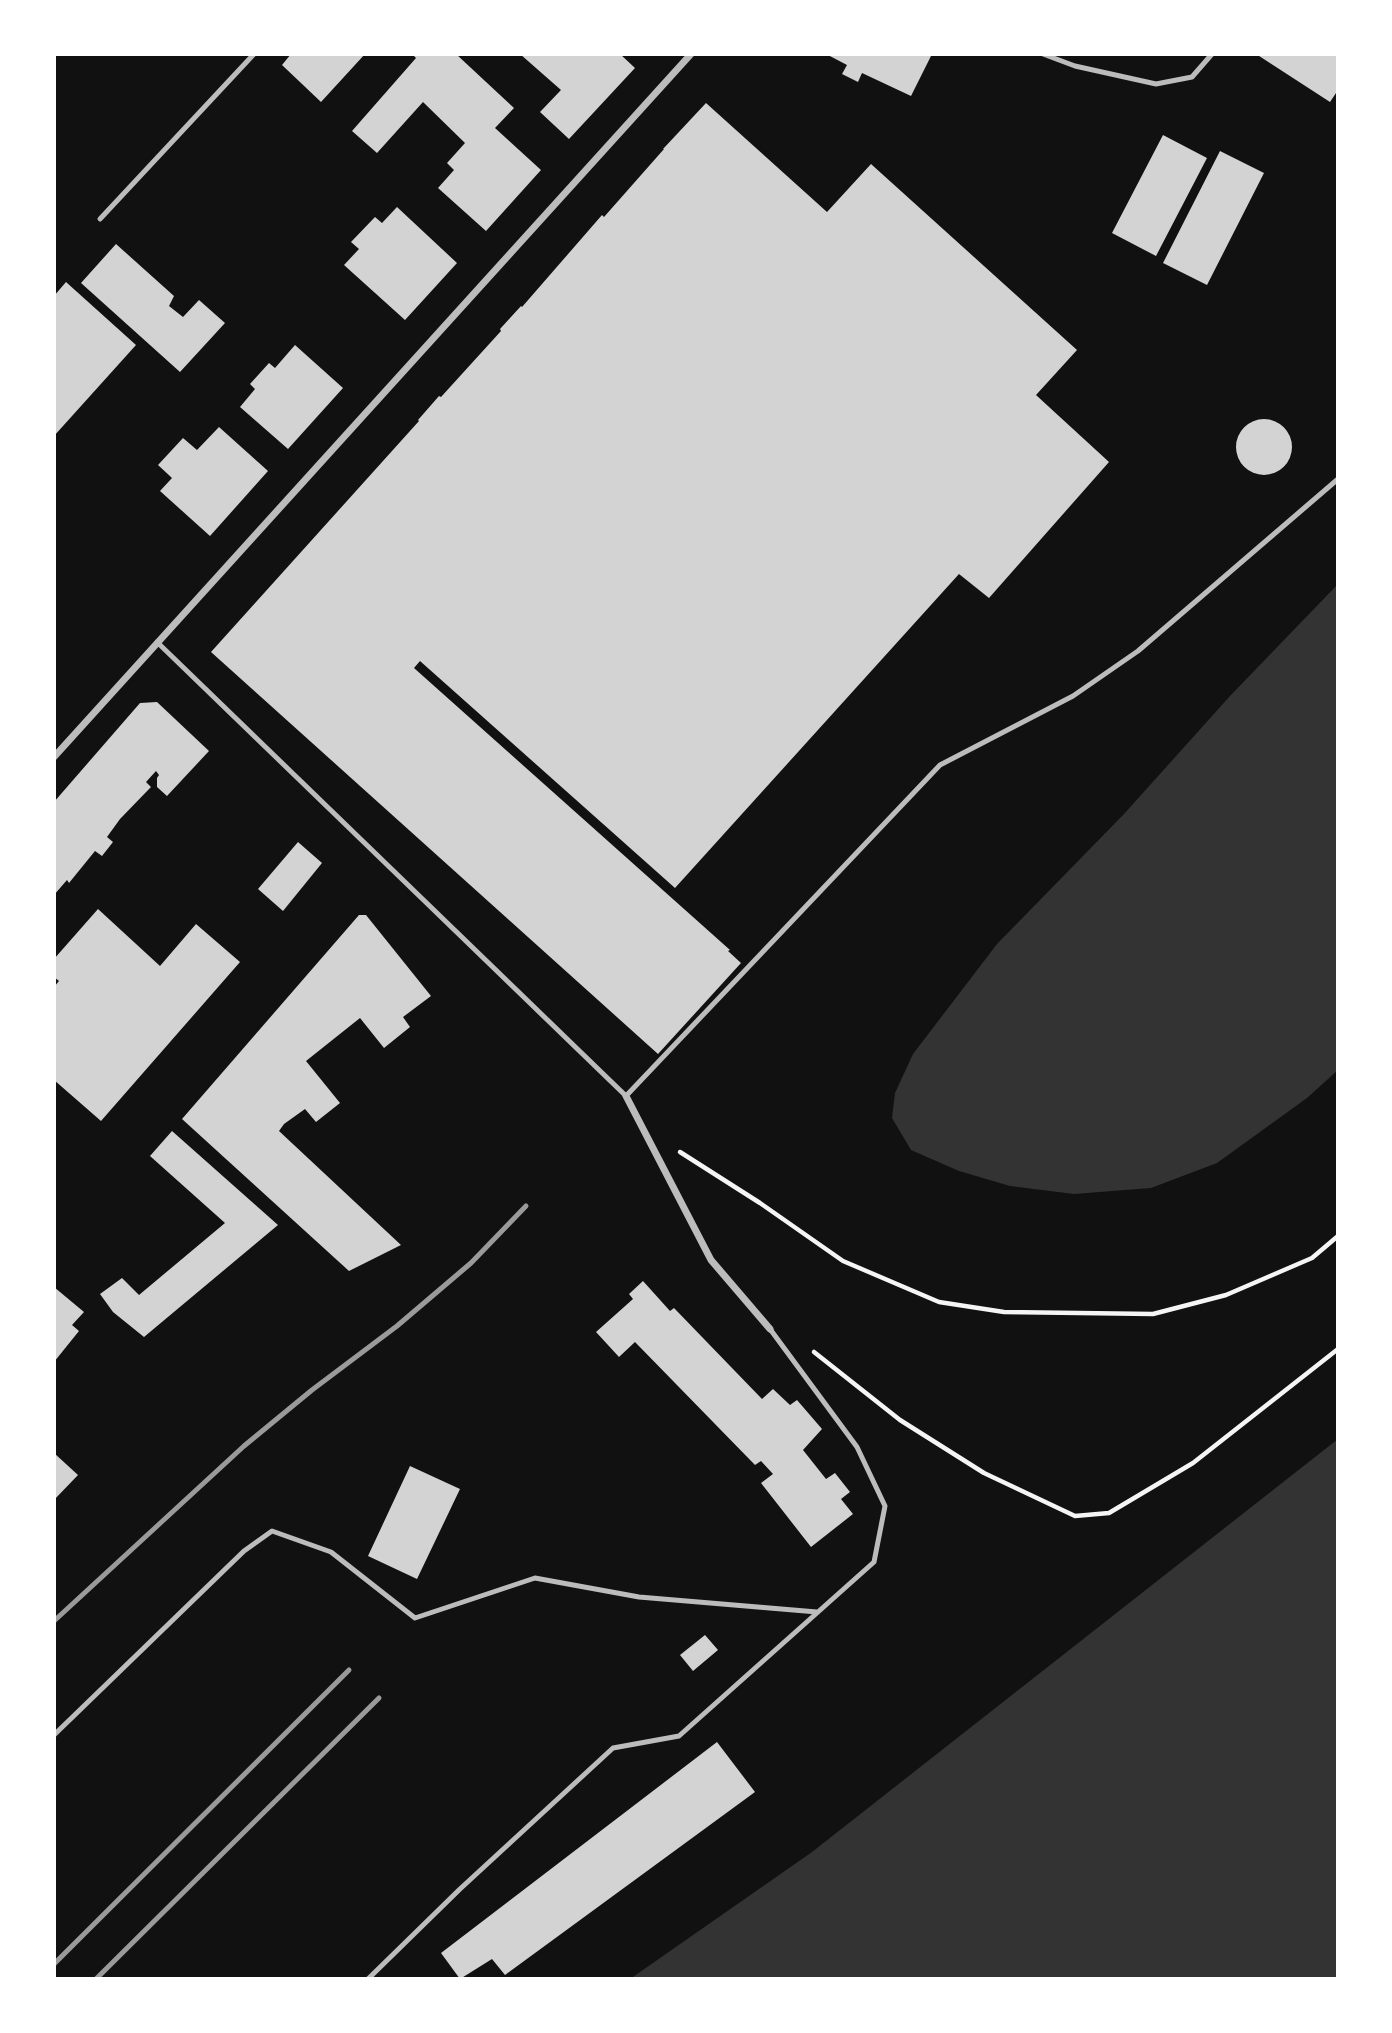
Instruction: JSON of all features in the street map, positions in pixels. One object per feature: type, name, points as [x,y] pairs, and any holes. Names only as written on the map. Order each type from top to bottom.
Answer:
[{"type":"street","points":[[54,757],[691,54]]},
{"type":"street","points":[[626,1096],[711,1260],[770,1329]]},
{"type":"lane","points":[[100,219],[254,54]]},
{"type":"lane","points":[[1043,54],[1075,66],[1156,84],[1192,77],[1212,54]]},
{"type":"lane","points":[[157,642],[626,1096],[940,765],[1073,696],[1138,651],[1338,479]]},
{"type":"lane","points":[[368,1979],[460,1889],[613,1748],[679,1736],[874,1562],[885,1506],[857,1447],[770,1329]]},
{"type":"lane","points":[[54,1735],[244,1551],[272,1531],[331,1552],[415,1618],[536,1578],[639,1597],[818,1612]]},
{"type":"path","points":[[678,1151],[760,1203],[843,1261],[939,1302],[1004,1312],[1153,1314],[1226,1295],[1312,1258],[1338,1236]]},
{"type":"path","points":[[806,1346],[900,1420],[952,1453],[984,1473],[1075,1516],[1109,1513],[1192,1463],[1338,1349]]},
{"type":"shaded area","points":[[1338,584],[1338,1070],[1307,1098],[1217,1163],[1151,1188],[1074,1194],[1010,1186],[959,1171],[911,1150],[892,1118],[895,1093],[913,1054],[997,944],[1124,814],[1230,696]]},
{"type":"shaded area","points":[[1338,1439],[1338,1979],[630,1979],[812,1852]]},
{"type":"building","points":[[291,54],[365,54],[321,102],[282,65]]},
{"type":"building","points":[[412,54],[456,54],[514,108],[495,128],[541,170],[486,231],[438,188],[454,170],[447,163],[465,143],[423,102],[377,153],[352,131],[416,58]]},
{"type":"building","points":[[520,54],[620,54],[635,68],[569,139],[540,112],[561,90]]},
{"type":"building","points":[[826,54],[932,54],[911,96],[862,73],[858,82],[842,74],[847,65]]},
{"type":"building","points":[[1256,54],[1338,54],[1338,90],[1330,102]]},
{"type":"building","points":[[706,103],[827,212],[871,164],[1077,350],[1036,395],[1109,462],[989,598],[959,574],[675,888],[420,661],[414,668],[730,950],[728,951],[741,963],[658,1054],[211,652],[602,215],[604,217]]},
{"type":"building","points":[[1163,135],[1207,158],[1156,256],[1112,233]]},
{"type":"building","points":[[1220,151],[1264,173],[1207,285],[1163,263]]},
{"type":"building","points":[[397,207],[457,263],[405,320],[344,265],[359,249],[351,242],[375,217],[382,223]]},
{"type":"building","points":[[116,244],[174,296],[169,306],[183,317],[199,300],[225,323],[180,372],[81,283]]},
{"type":"building","points":[[66,282],[136,345],[54,436],[54,296]]},
{"type":"building","points":[[295,345],[343,388],[288,449],[240,407],[255,389],[250,384],[269,363],[275,368]]},
{"type":"building","points":[[1264,419],[1275,421],[1284,427],[1290,436],[1290,458],[1284,467],[1275,473],[1264,475],[1253,473],[1244,467],[1238,458],[1236,447],[1238,436],[1244,427],[1253,421]]},
{"type":"building","points":[[219,427],[268,471],[210,536],[160,491],[172,478],[158,465],[183,438],[197,450]]},
{"type":"building","points":[[157,702],[209,751],[167,796],[157,787],[159,775],[156,771],[146,782],[151,787],[120,819],[107,837],[113,842],[102,856],[95,851],[69,883],[67,880],[54,895],[54,802],[140,703]]},
{"type":"building","points":[[298,842],[322,863],[283,911],[258,889]]},
{"type":"building","points":[[98,909],[160,966],[196,924],[240,962],[101,1121],[54,1080],[54,987],[59,981],[54,977],[54,959]]},
{"type":"building","points":[[359,915],[366,915],[431,996],[403,1017],[410,1027],[384,1048],[360,1018],[306,1061],[340,1103],[316,1122],[305,1109],[284,1124],[279,1131],[401,1245],[349,1271],[182,1119]]},
{"type":"building","points":[[172,1131],[278,1225],[144,1337],[113,1312],[100,1294],[122,1278],[139,1295],[225,1223],[150,1156]]},
{"type":"building","points":[[643,1281],[670,1311],[674,1308],[762,1399],[773,1389],[790,1405],[797,1400],[822,1429],[803,1450],[826,1479],[835,1473],[850,1492],[841,1499],[853,1514],[811,1547],[761,1483],[773,1474],[761,1461],[755,1465],[635,1342],[619,1357],[596,1332],[633,1299],[629,1294]]},
{"type":"building","points":[[54,1287],[84,1312],[72,1325],[79,1331],[54,1362]]},
{"type":"building","points":[[54,1453],[78,1475],[54,1500]]},
{"type":"building","points":[[410,1466],[460,1489],[417,1579],[368,1556]]},
{"type":"building","points":[[705,1635],[718,1650],[693,1671],[680,1655]]},
{"type":"building","points":[[717,1742],[755,1792],[505,1975],[492,1959],[460,1979],[441,1953]]},
{"type":"railway","points":[[54,1621],[244,1446],[397,1326],[471,1263],[526,1206]]},
{"type":"railway","points":[[54,1964],[349,1670]]},
{"type":"railway","points":[[96,1979],[379,1698]]}]
